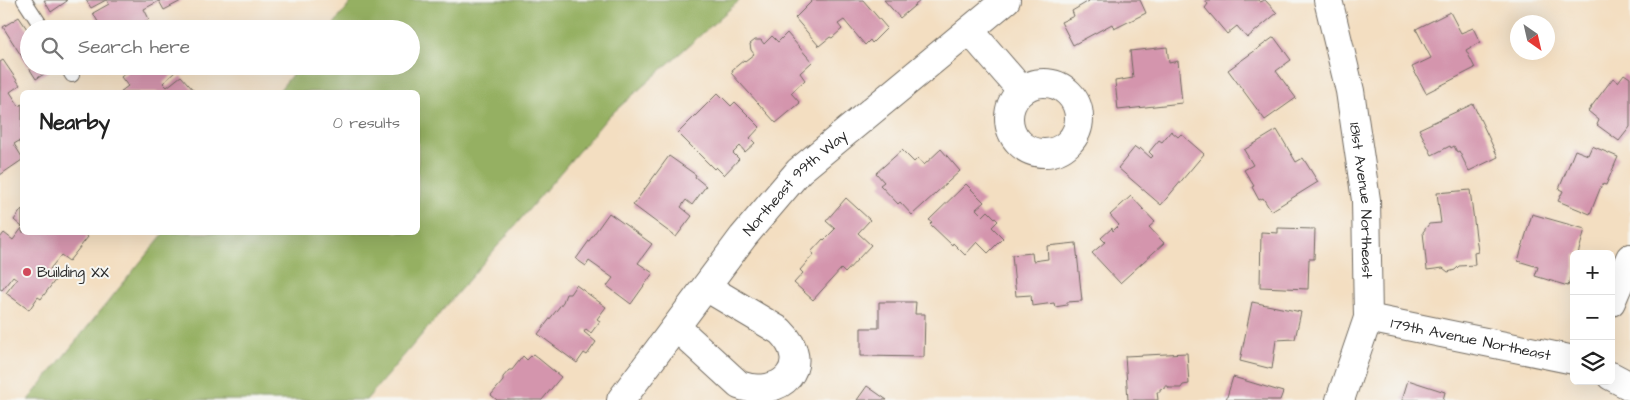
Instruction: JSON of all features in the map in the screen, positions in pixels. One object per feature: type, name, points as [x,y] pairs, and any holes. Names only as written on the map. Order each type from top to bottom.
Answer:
[{"type":"street","name":"Northeast 99th Way","points":[[621,400],[743,237],[800,171],[1006,0]]},
{"type":"street","name":"181st Avenue Northeast","points":[[1328,0],[1350,91],[1366,200],[1368,318],[1340,400]]},
{"type":"street","points":[[970,30],[1022,91]]},
{"type":"street","points":[[1614,295],[1630,258]]},
{"type":"street","points":[[676,327],[739,385],[748,390],[758,393],[769,392],[779,388],[787,381],[793,371],[794,360],[793,349],[788,339],[780,332],[706,287]]},
{"type":"street","name":"179th Avenue Northeast","points":[[1368,318],[1570,359]]},
{"type":"street","points":[[1615,378],[1630,386]]},
{"type":"lane","points":[[24,0],[36,20]]},
{"type":"green space","points":[[353,0],[740,0],[607,118],[366,400],[28,400],[162,235],[420,235],[420,90],[280,90],[292,75],[420,75],[420,20],[337,20]]},
{"type":"building","points":[[44,0],[66,0],[67,1],[51,12]]},
{"type":"building","points":[[86,0],[106,0],[91,8]]},
{"type":"building","points":[[107,0],[183,0],[164,10],[159,1],[144,9],[149,19],[147,20],[97,20],[93,13],[109,4]]},
{"type":"building","points":[[813,0],[863,0],[887,28],[872,43],[870,40],[865,45],[844,20],[838,24],[842,29],[819,46],[795,18]]},
{"type":"building","points":[[884,0],[921,0],[900,18]]},
{"type":"building","points":[[1088,0],[1140,0],[1146,13],[1114,29],[1112,24],[1073,45],[1061,22],[1074,16],[1072,11]]},
{"type":"building","points":[[1205,0],[1258,0],[1260,2],[1265,0],[1277,13],[1247,38],[1237,26],[1227,34],[1205,8],[1208,4]]},
{"type":"building","points":[[1450,12],[1461,33],[1473,28],[1480,42],[1466,50],[1475,68],[1426,93],[1412,67],[1431,58],[1416,29]]},
{"type":"building","points":[[19,17],[21,20],[20,54],[3,27]]},
{"type":"building","points":[[787,33],[812,62],[800,73],[805,80],[791,93],[800,103],[776,123],[731,73],[744,60],[754,54],[750,44],[755,40],[761,40],[764,44],[772,36],[778,42]]},
{"type":"building","points":[[1274,37],[1291,60],[1276,71],[1296,98],[1265,120],[1228,70]]},
{"type":"building","points":[[1167,47],[1169,63],[1178,61],[1182,103],[1118,110],[1115,81],[1133,78],[1130,51]]},
{"type":"building","points":[[3,60],[20,85],[10,92],[20,105],[20,143],[19,141],[14,144],[20,154],[20,161],[0,175],[0,62]]},
{"type":"building","points":[[1624,74],[1630,78],[1630,127],[1619,141],[1597,125],[1599,120],[1588,111],[1613,78],[1618,82]]},
{"type":"building","points":[[33,75],[42,75],[36,79]]},
{"type":"building","points":[[123,75],[172,75],[163,83],[167,87],[181,76],[193,90],[123,90],[128,86],[121,77]]},
{"type":"building","points":[[718,93],[731,106],[735,102],[760,127],[750,138],[755,143],[745,152],[740,146],[733,153],[739,159],[724,175],[716,167],[714,169],[678,133]]},
{"type":"building","points":[[1473,104],[1498,157],[1469,171],[1459,151],[1457,152],[1454,146],[1451,148],[1450,146],[1432,155],[1419,129]]},
{"type":"building","points":[[1277,130],[1296,162],[1303,158],[1318,182],[1271,211],[1263,198],[1259,200],[1252,187],[1254,186],[1244,170],[1253,165],[1244,150]]},
{"type":"building","points":[[1171,131],[1178,137],[1181,134],[1204,154],[1161,205],[1118,168],[1135,147],[1139,150],[1140,148],[1151,158],[1153,156],[1149,152],[1159,140],[1162,142]]},
{"type":"building","points":[[1592,146],[1618,157],[1606,185],[1602,184],[1590,214],[1558,201],[1563,191],[1559,189],[1575,150],[1588,155]]},
{"type":"building","points":[[941,149],[960,171],[912,215],[900,202],[898,204],[880,185],[884,182],[876,173],[902,150],[914,162],[918,158],[924,165]]},
{"type":"building","points":[[669,156],[696,175],[695,177],[706,186],[692,205],[686,200],[681,207],[692,216],[676,237],[633,205]]},
{"type":"building","points":[[966,184],[984,202],[976,209],[983,216],[988,211],[998,221],[992,227],[1003,238],[988,253],[977,242],[965,255],[930,224],[932,222],[929,220]]},
{"type":"building","points":[[1470,190],[1478,252],[1474,253],[1475,265],[1459,266],[1455,270],[1448,272],[1443,268],[1427,270],[1423,232],[1429,224],[1441,223],[1437,193]]},
{"type":"building","points":[[1131,196],[1155,222],[1149,227],[1164,243],[1120,283],[1092,253],[1105,242],[1101,238],[1112,228],[1113,231],[1119,225],[1110,215]]},
{"type":"building","points":[[846,198],[870,220],[858,233],[871,245],[845,273],[841,269],[813,300],[794,283],[803,273],[800,270],[814,254],[811,252],[835,229],[826,221]]},
{"type":"building","points":[[20,212],[20,225],[14,220]]},
{"type":"building","points":[[609,213],[652,244],[638,263],[653,273],[631,304],[607,286],[613,278],[589,261],[586,266],[576,259]]},
{"type":"building","points":[[1532,214],[1585,229],[1579,250],[1570,250],[1570,280],[1568,286],[1535,276],[1538,267],[1518,261]]},
{"type":"building","points":[[1278,228],[1315,229],[1314,259],[1309,259],[1308,289],[1260,287],[1261,232],[1278,233]]},
{"type":"building","name":"Building XX","points":[[20,231],[20,235],[85,235],[88,237],[69,261],[61,255],[50,269],[59,275],[41,299],[38,297],[29,310],[6,293],[17,279],[13,276],[2,290],[0,289],[0,238],[4,233],[13,240]]},
{"type":"building","points":[[1076,243],[1082,301],[1067,302],[1067,305],[1055,307],[1054,303],[1032,306],[1031,295],[1016,296],[1012,255],[1032,253],[1033,261],[1048,259],[1047,246]]},
{"type":"building","points":[[576,285],[606,307],[597,319],[600,321],[591,333],[586,329],[584,332],[596,342],[587,355],[584,353],[577,363],[538,334],[563,302],[566,294],[570,294]]},
{"type":"building","points":[[879,302],[916,302],[915,314],[925,314],[924,357],[861,356],[861,328],[879,328]]},
{"type":"building","points":[[1252,302],[1301,312],[1295,339],[1276,340],[1272,369],[1240,361]]},
{"type":"building","points":[[1187,353],[1189,384],[1183,385],[1181,388],[1165,386],[1165,388],[1160,389],[1160,392],[1157,392],[1158,400],[1128,400],[1125,356]]},
{"type":"building","points":[[533,354],[561,377],[542,400],[497,400],[491,395],[503,381],[503,377],[509,370],[512,370],[523,356],[527,360]]},
{"type":"building","points":[[1233,377],[1283,392],[1280,400],[1226,400]]},
{"type":"building","points":[[1408,380],[1445,392],[1443,400],[1402,400]]},
{"type":"building","points":[[867,386],[887,400],[857,400]]},
{"type":"place","name":"Building XX","points":[[27,272]]}]
